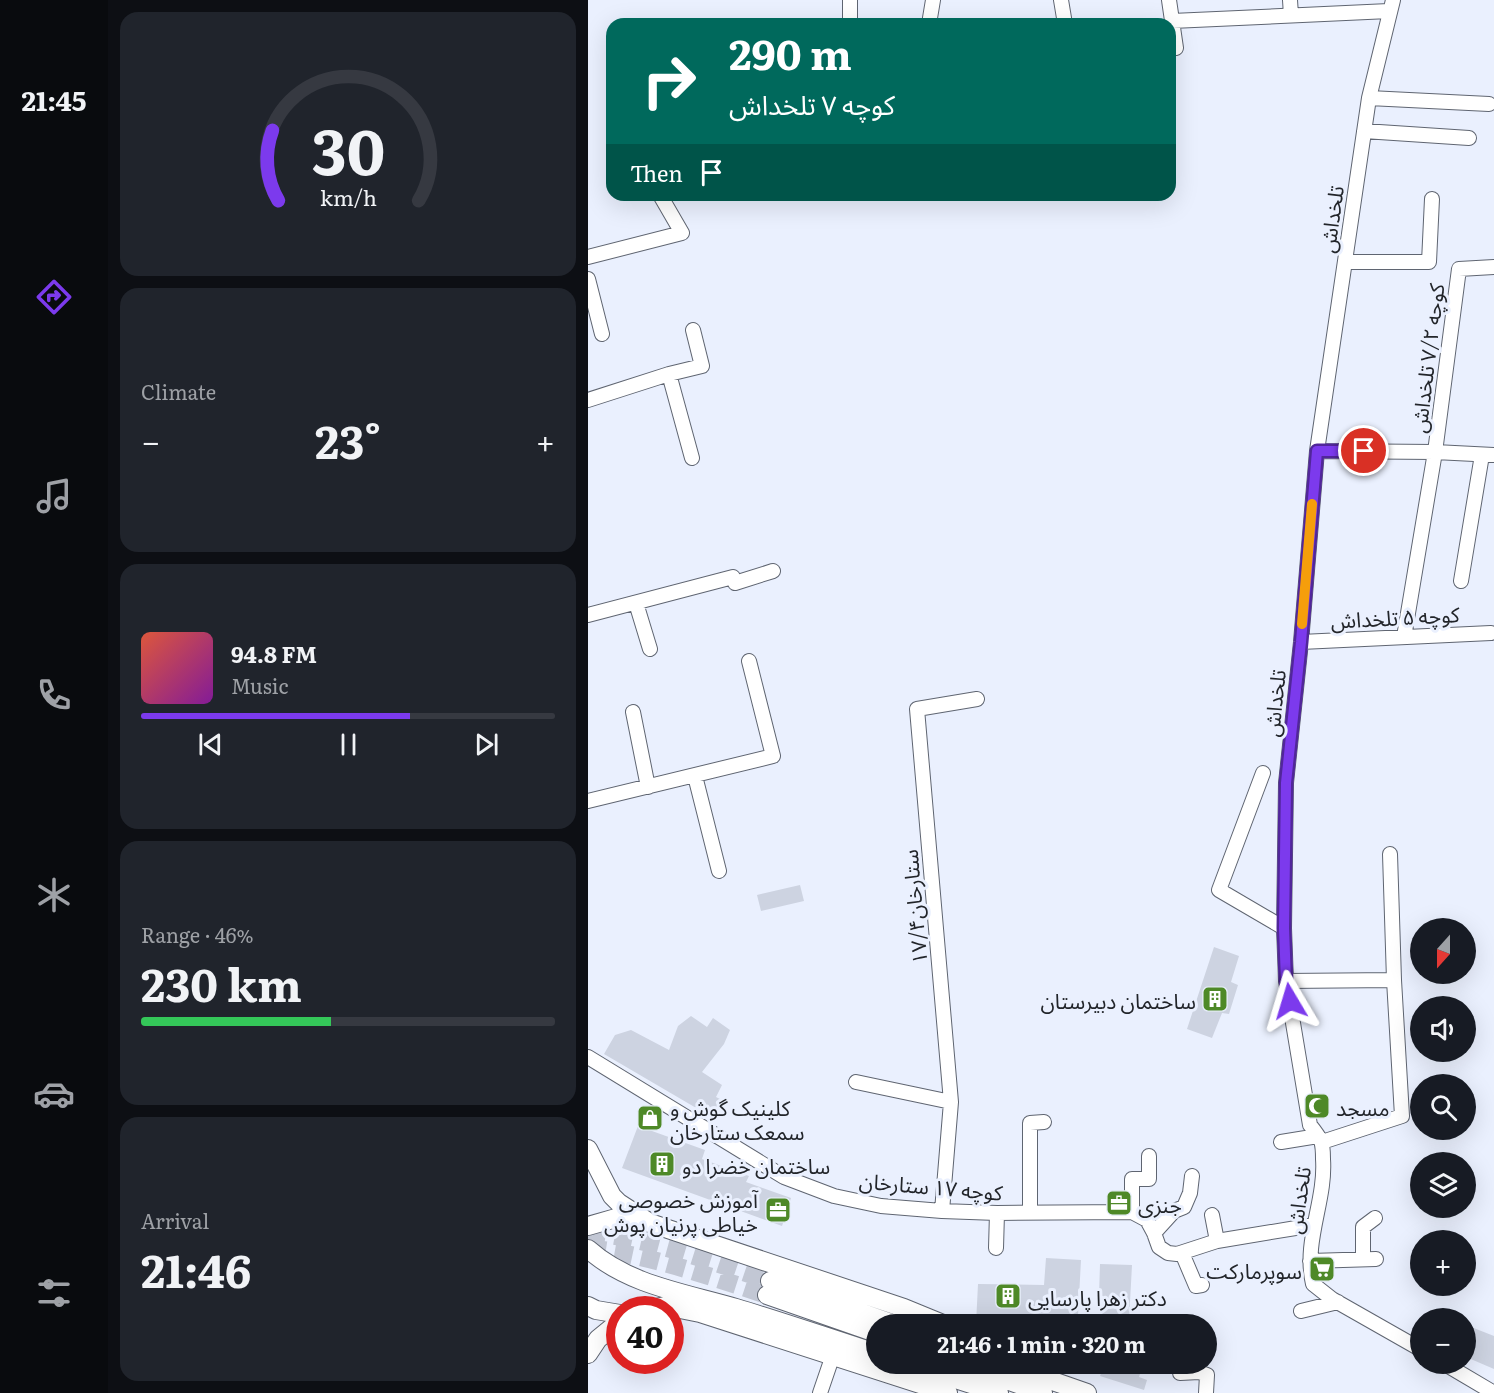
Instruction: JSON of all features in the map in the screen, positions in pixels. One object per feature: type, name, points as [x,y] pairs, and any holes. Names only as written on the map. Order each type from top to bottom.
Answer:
[{"type":"main road","points":[[588,1149],[612,1196],[619,1203],[650,1222]]},
{"type":"main road","points":[[588,1226],[616,1218],[650,1222],[919,1314]]},
{"type":"main road","points":[[588,1249],[605,1264],[632,1278],[866,1350]]},
{"type":"main road","points":[[866,1316],[768,1288],[866,1329]]},
{"type":"main road","points":[[588,1306],[606,1312]]},
{"type":"main road","points":[[684,1310],[833,1355],[915,1388],[948,1393]]},
{"type":"main road","points":[[588,1354],[598,1339],[606,1332]]},
{"type":"main road","points":[[940,1374],[999,1393]]},
{"type":"main road","points":[[990,1374],[1043,1393]]},
{"type":"main road","points":[[1033,1374],[1087,1393]]},
{"type":"main road","points":[[1053,1374],[1094,1393]]},
{"type":"street","points":[[850,0],[850,18]]},
{"type":"street","points":[[930,18],[933,0]]},
{"type":"street","points":[[1061,0],[1064,18]]},
{"type":"street","points":[[1170,0],[1171,18]]},
{"type":"street","points":[[1290,0],[1291,15]]},
{"type":"street","points":[[1176,28],[1391,5]]},
{"type":"street","name":"تلخداش","points":[[1391,5],[1369,98],[1317,451],[1301,642],[1286,783],[1284,928],[1286,981],[1310,1125],[1320,1139],[1324,1175],[1314,1225],[1310,1261],[1313,1284],[1338,1302],[1410,1343]]},
{"type":"street","points":[[1369,98],[1490,104]]},
{"type":"street","points":[[1364,131],[1469,138]]},
{"type":"street","points":[[1345,262],[1429,262],[1432,199]]},
{"type":"street","points":[[588,256],[682,233],[663,201]]},
{"type":"street","name":"کوچه ۷/۲ تلخداش","points":[[1436,452],[1459,270],[1494,267]]},
{"type":"street","points":[[588,279],[602,334]]},
{"type":"street","points":[[588,400],[702,366],[693,330]]},
{"type":"street","points":[[669,374],[692,458]]},
{"type":"street","points":[[1317,451],[1490,452],[1461,581]]},
{"type":"street","points":[[1404,637],[1436,452]]},
{"type":"street","points":[[588,615],[733,577],[735,583],[773,572]]},
{"type":"street","points":[[636,603],[650,649]]},
{"type":"street","name":"کوچه ۵ تلخداش","points":[[1301,642],[1491,633]]},
{"type":"street","points":[[588,801],[773,756],[749,661]]},
{"type":"street","name":"ستارخان۱۷/۴","points":[[942,1211],[951,1102],[917,709],[977,699]]},
{"type":"street","points":[[633,712],[648,787]]},
{"type":"street","points":[[1263,773],[1219,890],[1284,928]]},
{"type":"street","points":[[695,776],[719,871]]},
{"type":"street","points":[[1281,1142],[1320,1139],[1402,1116],[1390,854]]},
{"type":"street","points":[[1286,981],[1394,980]]},
{"type":"street","name":"کوچه ۱۷ ستارخان","points":[[588,1057],[784,1177],[834,1196],[880,1206],[942,1211],[1132,1212]]},
{"type":"street","points":[[856,1082],[951,1102]]},
{"type":"street","points":[[1029,1212],[1030,1124],[1044,1122]]},
{"type":"street","points":[[1149,1156],[1149,1179],[1132,1179],[1132,1212],[1147,1220],[1159,1246],[1168,1253],[1182,1253],[1217,1241],[1314,1225]]},
{"type":"street","points":[[1154,1233],[1174,1211],[1184,1207],[1190,1193],[1192,1176]]},
{"type":"street","points":[[996,1248],[997,1213]]},
{"type":"street","points":[[1212,1215],[1217,1241]]},
{"type":"street","points":[[1310,1261],[1369,1259],[1363,1227],[1375,1218]]},
{"type":"street","points":[[1182,1253],[1196,1286],[1202,1285]]},
{"type":"street","points":[[1300,1311],[1338,1302]]},
{"type":"street","points":[[820,1393],[833,1355]]},
{"type":"street","points":[[1204,1374],[1207,1375],[1206,1393]]},
{"type":"street","points":[[1463,1374],[1494,1393]]},
{"type":"street","points":[[1470,1378],[1477,1393]]},
{"type":"building","points":[[800,885],[804,901],[761,911],[757,895]]},
{"type":"building","name":"ساختمان دبیرستان","points":[[1214,947],[1239,956],[1231,982],[1238,985],[1229,1014],[1222,1013],[1212,1038],[1187,1029]]},
{"type":"building","points":[[691,1016],[707,1027],[713,1018],[730,1030],[724,1044],[702,1072],[722,1085],[716,1097],[724,1101],[715,1119],[604,1054],[615,1035],[631,1030],[669,1050],[678,1026]]},
{"type":"building","points":[[638,1126],[705,1150],[702,1159],[749,1176],[746,1182],[791,1198],[782,1226],[622,1168]]},
{"type":"building","points":[[1046,1258],[1081,1260],[1078,1314],[976,1314],[978,1284],[1044,1285]]},
{"type":"building","points":[[1100,1264],[1132,1265],[1129,1314],[1102,1314],[1103,1296],[1099,1296]]},
{"type":"building","points":[[1476,1329],[1494,1336],[1494,1369],[1476,1361]]},
{"type":"building","points":[[1101,1374],[1140,1374],[1139,1377],[1147,1380],[1144,1390],[1100,1376]]},
{"type":"tunnel","points":[[588,1232],[657,1245],[770,1281]]},
{"type":"tunnel","points":[[588,1248],[656,1261],[767,1295]]},
{"type":"slow traffic","points":[[1302,624],[1312,504]]},
{"type":"place","name":"ساختمان دبیرستان","points":[[1215,999]]},
{"type":"place","name":"مسجد","points":[[1317,1106]]},
{"type":"place","name":"کلینیک گوش و سمعک ستارخان","points":[[650,1118]]},
{"type":"place","name":"ساختمان خضرا دو","points":[[662,1164]]},
{"type":"place","name":"جنزی","points":[[1119,1203]]},
{"type":"place","name":"آموزش خصوصی خیاطی پرنیان پوش","points":[[778,1210]]},
{"type":"place","name":"سوپرمارکت","points":[[1322,1269]]},
{"type":"place","name":"دکتر زهرا پارسایی","points":[[1008,1296]]},
{"type":"route","points":[[1290,1001],[1286,981],[1284,928],[1286,783],[1301,642],[1317,451],[1364,451]]}]
